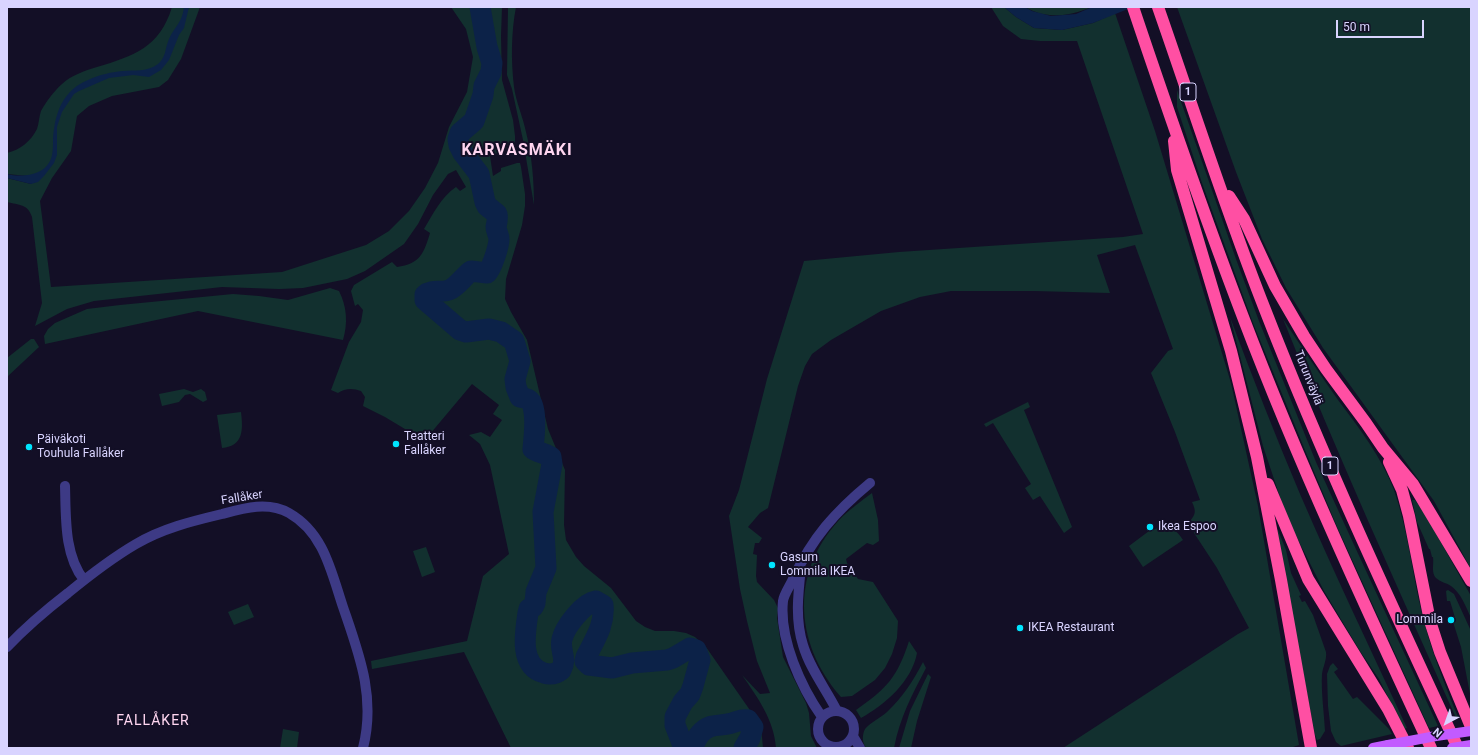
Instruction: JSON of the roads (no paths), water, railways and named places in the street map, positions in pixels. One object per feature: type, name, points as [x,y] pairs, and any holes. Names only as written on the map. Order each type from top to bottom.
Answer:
[{"type":"highway","name":"1","points":[[1133,7],[1173,124],[1243,318],[1340,549],[1431,748]]},
{"type":"highway","name":"Turunväylä","points":[[1158,7],[1264,306],[1314,429],[1362,540],[1458,748]]},
{"type":"highway","points":[[1173,124],[1177,170],[1231,351],[1257,457],[1282,580],[1311,748]]},
{"type":"highway","points":[[1218,178],[1244,219],[1275,286],[1304,336],[1326,369],[1384,448],[1413,484],[1471,581]]},
{"type":"highway","points":[[1384,448],[1402,490],[1409,516],[1430,621],[1438,646],[1471,727]]},
{"type":"highway","points":[[1257,457],[1308,579],[1369,675],[1388,708],[1408,748]]},
{"type":"main road","points":[[1373,748],[1471,731]]},
{"type":"main road","points":[[1452,748],[1471,746]]},
{"type":"street","points":[[822,717],[815,707],[794,666],[783,618],[783,600],[802,558],[816,537],[836,513],[870,483]]},
{"type":"street","points":[[65,486],[66,524],[71,553],[74,565],[84,580]]},
{"type":"street","name":"Fallåker","points":[[7,647],[37,617],[84,580],[137,543],[182,524],[239,509],[256,506],[279,508],[306,525],[317,538],[324,552],[364,672],[368,713],[366,739],[363,748]]},
{"type":"street","points":[[802,558],[797,602],[803,645],[818,678],[837,711]]},
{"type":"street","points":[[837,711],[842,712],[851,719],[854,730],[853,736],[847,744],[838,748],[827,745],[820,737],[818,727],[822,717],[829,712],[837,711]]},
{"type":"street","points":[[853,736],[860,748]]},
{"type":"water","points":[[184,7],[189,7],[184,28],[179,35],[169,60],[161,70],[149,77],[133,75],[109,78],[74,94],[62,112],[57,127],[57,155],[54,163],[44,176],[38,182],[31,184],[7,178],[7,174],[21,176],[34,174],[46,167],[50,162],[53,149],[54,126],[60,107],[67,95],[77,86],[89,79],[103,75],[150,68],[161,62],[169,39],[182,17]]},
{"type":"water","points":[[1004,7],[1025,7],[1032,11],[1051,16],[1076,14],[1092,7],[1133,7],[1093,23],[1062,30],[1034,28],[1016,17]]},
{"type":"waterway","points":[[480,7],[487,47],[492,63],[491,72],[484,86],[483,95],[474,121],[460,133],[458,139],[463,153],[479,174],[487,206],[497,214],[496,230],[499,242],[497,252],[487,273],[471,271],[452,289],[428,293],[425,295],[425,300],[460,330],[466,332],[489,329],[501,332],[514,341],[520,361],[515,379],[516,387],[520,397],[529,400],[534,409],[535,423],[533,449],[551,457],[552,464],[543,512],[546,568],[536,592],[535,603],[533,607],[529,609],[525,639],[527,656],[531,663],[536,669],[546,674],[555,673],[561,670],[564,662],[561,644],[567,628],[580,611],[596,601],[603,605],[603,612],[599,632],[586,657],[585,661],[589,665],[612,668],[632,663],[667,660],[690,648],[696,650],[700,660],[693,686],[690,694],[683,702],[675,717],[675,725],[684,748]]},
{"type":"waterway","points":[[692,748],[704,730],[711,726],[728,724],[740,720],[748,720],[753,727],[750,738],[744,748]]},
{"type":"place","name":"Teatteri Fallåker","points":[[396,444]]},
{"type":"place","name":"Päiväkoti Touhula Fallåker","points":[[29,447]]},
{"type":"place","name":"Ikea Espoo","points":[[1150,527]]},
{"type":"place","name":"Gasum Lommila IKEA","points":[[772,565]]},
{"type":"place","name":"Lommila","points":[[1451,620]]},
{"type":"place","name":"IKEA Restaurant","points":[[1020,628]]},
{"type":"district","name":"KARVASMÄKI","points":[[517,151]]},
{"type":"district","name":"FALLÅKER","points":[[153,721]]}]
